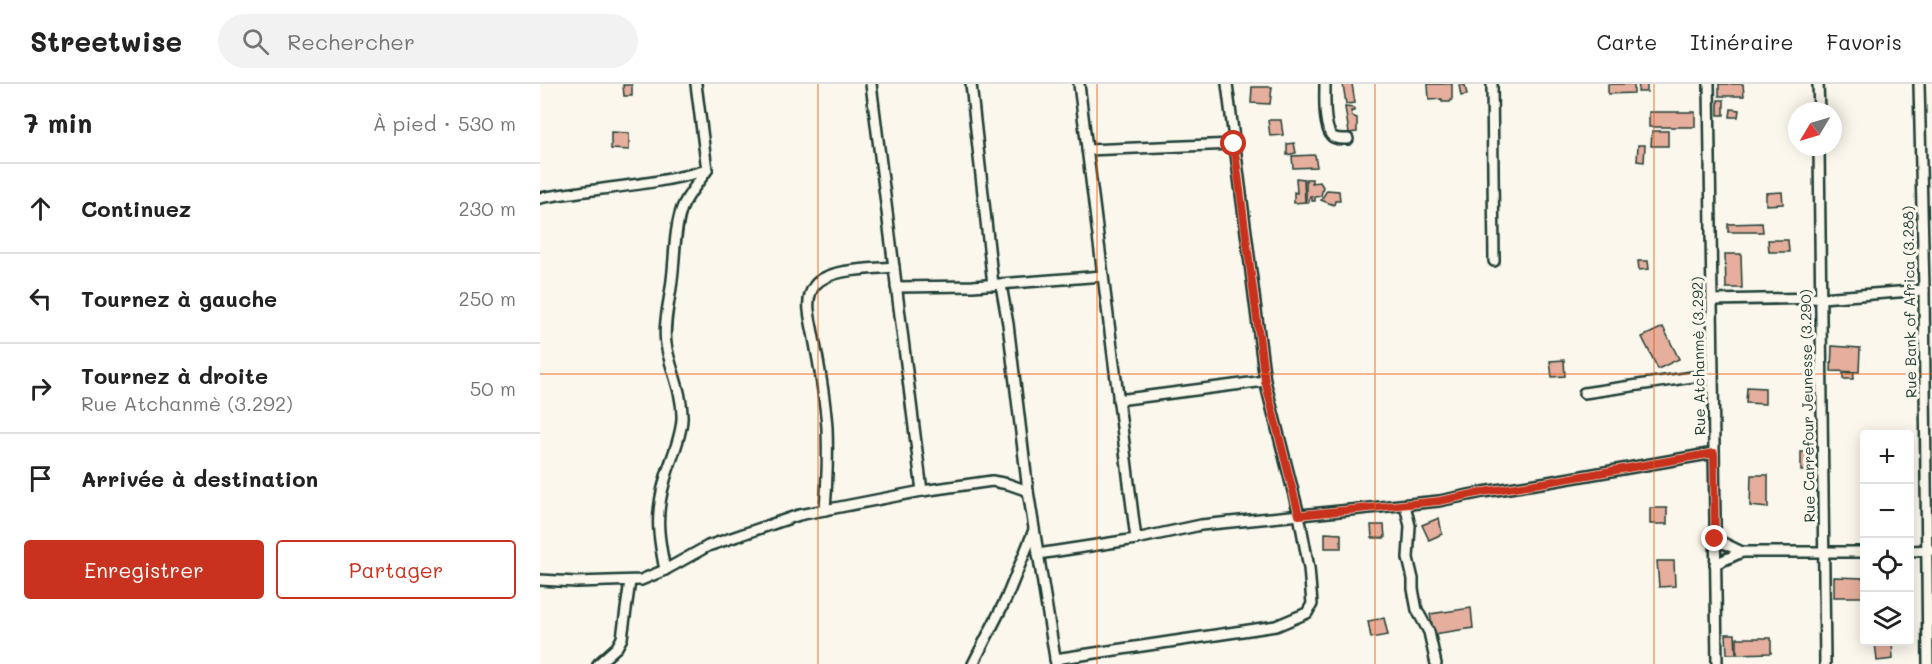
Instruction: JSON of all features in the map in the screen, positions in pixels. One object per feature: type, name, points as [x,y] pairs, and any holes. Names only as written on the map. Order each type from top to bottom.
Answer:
[{"type":"street","points":[[665,570],[657,524],[665,479],[682,420],[681,397],[669,361],[665,340],[666,320],[682,207],[707,170],[696,84]]},
{"type":"street","points":[[871,84],[921,491]]},
{"type":"street","points":[[971,84],[997,285],[1008,324],[1028,491],[1056,662],[1258,630],[1284,623],[1307,613],[1312,604],[1309,568],[1299,515],[1265,381],[1227,84]]},
{"type":"street","points":[[1079,84],[1136,539]]},
{"type":"street","points":[[1325,84],[1327,128],[1337,139],[1348,139]]},
{"type":"street","points":[[1492,84],[1494,261]]},
{"type":"street","name":"Rue Atchanmè (3.292)","points":[[1709,84],[1717,664]]},
{"type":"street","points":[[1818,84],[1819,102]]},
{"type":"street","name":"Rue Bank of Africa (3.288)","points":[[1919,84],[1930,550],[1928,664]]},
{"type":"street","points":[[1087,150],[1234,144]]},
{"type":"street","name":"Rue Carrefour Jeunesse (3.290)","points":[[1819,156],[1825,664]]},
{"type":"street","points":[[540,198],[687,176],[707,170]]},
{"type":"street","points":[[825,510],[828,470],[827,427],[823,385],[808,298],[815,284],[834,273],[894,267]]},
{"type":"street","points":[[896,287],[997,285],[1103,276]]},
{"type":"street","points":[[1712,300],[1821,298],[1924,290]]},
{"type":"street","points":[[1584,393],[1713,374]]},
{"type":"street","points":[[1118,400],[1265,381]]},
{"type":"street","points":[[1038,554],[1136,539],[1201,525],[1439,501],[1714,453]]},
{"type":"street","points":[[540,580],[576,582],[641,580],[665,570],[708,546],[799,515],[921,491],[992,481],[1028,491]]},
{"type":"street","points":[[1405,505],[1410,525],[1408,558],[1417,610],[1429,632],[1436,664]]},
{"type":"street","points":[[973,664],[1006,599],[1034,530]]},
{"type":"street","points":[[1715,539],[1742,552],[1860,552]]},
{"type":"street","points":[[1914,551],[1930,550]]},
{"type":"street","points":[[1716,564],[1742,552]]},
{"type":"street","points":[[598,664],[622,638],[630,581]]},
{"type":"building","points":[[1343,84],[1352,84],[1355,103],[1346,104]]},
{"type":"building","points":[[1428,84],[1452,84],[1450,102],[1442,102],[1442,99],[1429,100]]},
{"type":"building","points":[[1608,84],[1634,84],[1634,93],[1608,94]]},
{"type":"building","points":[[1639,84],[1647,84],[1647,92],[1638,92]]},
{"type":"building","points":[[1719,84],[1743,84],[1744,96],[1719,96]]},
{"type":"building","points":[[623,85],[632,85],[632,96],[624,96]]},
{"type":"building","points":[[1459,85],[1465,85],[1467,95],[1461,96]]},
{"type":"building","points":[[1252,87],[1272,87],[1270,104],[1251,103]]},
{"type":"building","points":[[1718,100],[1724,100],[1724,115],[1718,115]]},
{"type":"building","points":[[1345,107],[1354,108],[1354,111],[1351,111],[1352,116],[1357,118],[1357,132],[1349,133]]},
{"type":"building","points":[[1731,109],[1739,110],[1738,117],[1730,117]]},
{"type":"building","points":[[1649,112],[1695,112],[1695,127],[1649,127]]},
{"type":"building","points":[[1268,120],[1281,120],[1283,135],[1270,136]]},
{"type":"building","points":[[1652,131],[1668,131],[1668,146],[1651,146]]},
{"type":"building","points":[[611,132],[629,133],[629,150],[611,149]]},
{"type":"building","points":[[1294,143],[1296,153],[1287,155],[1287,144]]},
{"type":"building","points":[[1638,145],[1645,145],[1644,162],[1637,161]]},
{"type":"building","points":[[1315,155],[1317,167],[1293,168],[1292,156]]},
{"type":"building","points":[[1296,178],[1304,179],[1305,202],[1294,203],[1294,192],[1297,193]]},
{"type":"building","points":[[1306,179],[1312,179],[1312,183],[1320,182],[1323,187],[1321,196],[1315,197],[1315,201],[1312,201],[1312,196],[1310,196],[1309,202],[1306,202]]},
{"type":"building","points":[[1327,190],[1339,191],[1340,201],[1335,201],[1334,205],[1321,200]]},
{"type":"building","points":[[1782,192],[1783,204],[1766,205],[1766,193]]},
{"type":"building","points":[[1762,223],[1763,232],[1728,232],[1728,224]]},
{"type":"building","points":[[1768,240],[1788,240],[1789,252],[1769,252]]},
{"type":"building","points":[[1725,254],[1741,254],[1742,288],[1726,288]]},
{"type":"building","points":[[1638,261],[1648,261],[1649,269],[1639,270]]},
{"type":"building","points":[[1663,327],[1679,359],[1658,369],[1642,337]]},
{"type":"building","points":[[1832,346],[1860,348],[1859,372],[1831,371]]},
{"type":"building","points":[[1564,360],[1565,376],[1552,377],[1550,361]]},
{"type":"building","points":[[1843,373],[1854,373],[1853,379],[1843,379]]},
{"type":"building","points":[[1747,387],[1765,388],[1765,404],[1746,403]]},
{"type":"building","points":[[1801,452],[1810,452],[1810,471],[1801,471]]},
{"type":"building","points":[[1751,475],[1768,475],[1768,508],[1750,506]]},
{"type":"building","points":[[1650,508],[1667,508],[1667,524],[1650,524]]},
{"type":"building","points":[[1439,518],[1442,534],[1429,540],[1422,525]]},
{"type":"building","points":[[1371,525],[1384,525],[1385,538],[1372,538]]},
{"type":"building","points":[[1325,533],[1341,534],[1341,548],[1325,548]]},
{"type":"building","points":[[1657,561],[1674,561],[1675,586],[1659,587]]},
{"type":"building","points":[[1834,577],[1860,578],[1860,597],[1834,597]]},
{"type":"building","points":[[1471,608],[1473,628],[1434,634],[1430,614]]},
{"type":"building","points":[[1384,618],[1388,635],[1371,638],[1368,621]]},
{"type":"building","points":[[1726,634],[1735,634],[1736,654],[1727,654]]},
{"type":"building","points":[[1737,638],[1771,638],[1771,653],[1737,654]]},
{"type":"building","points":[[1875,646],[1892,646],[1893,659],[1877,661]]},
{"type":"route","points":[[1234,144],[1265,381],[1299,515],[1439,501],[1714,453],[1715,539]]}]
